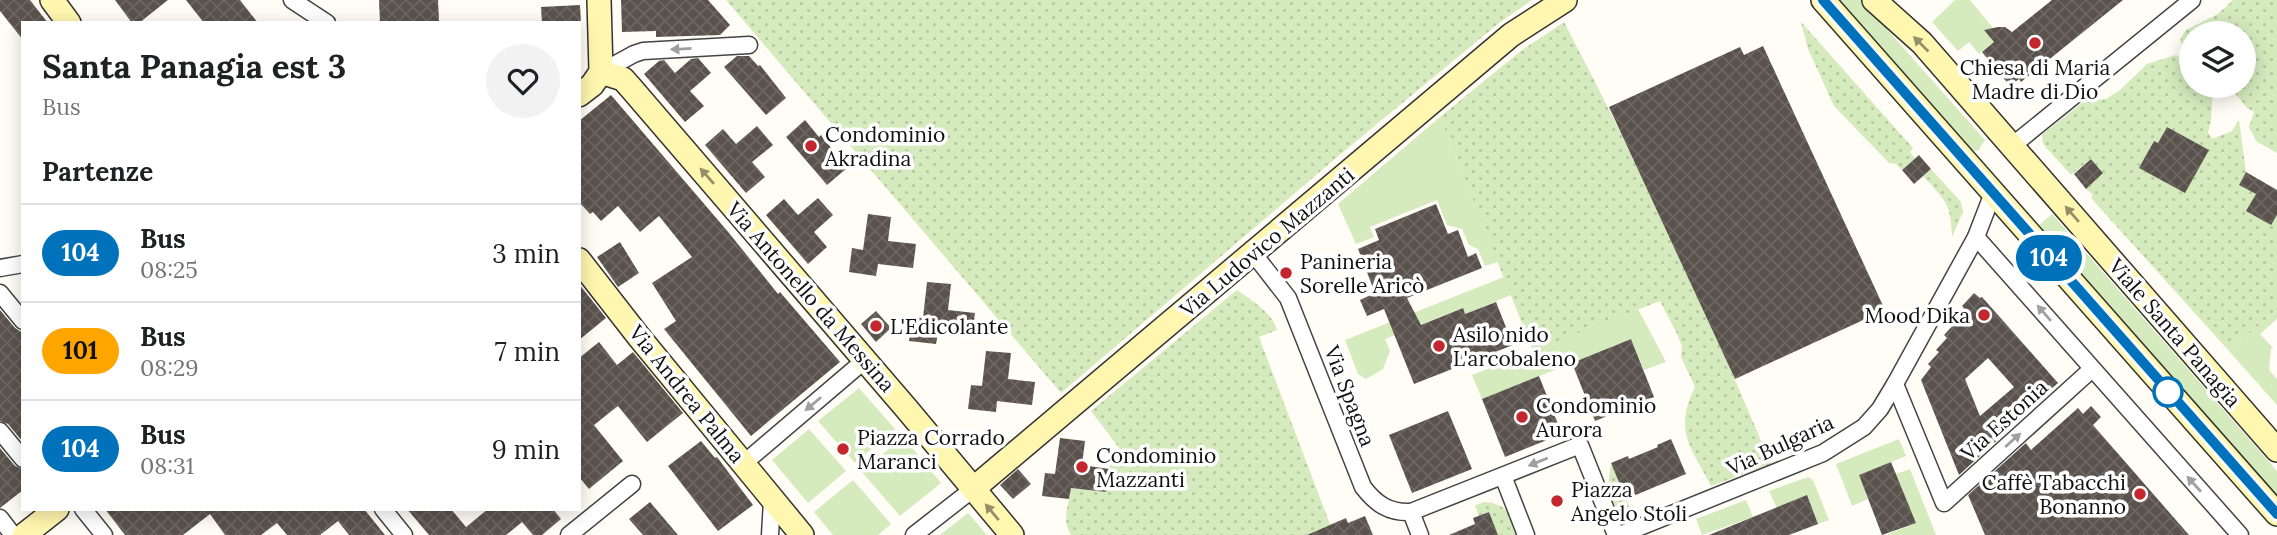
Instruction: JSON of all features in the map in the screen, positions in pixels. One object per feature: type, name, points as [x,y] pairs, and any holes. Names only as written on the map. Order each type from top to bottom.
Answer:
[{"type":"street","points":[[52,0],[68,21]]},
{"type":"street","points":[[292,0],[324,21]]},
{"type":"street","points":[[598,0],[601,72]]},
{"type":"street","name":"Via Ludovico Mazzanti","points":[[973,489],[1511,35],[1564,0]]},
{"type":"street","name":"Viale Santa Panagia","points":[[1823,0],[2277,514]]},
{"type":"street","name":"Viale Santa Panagia","points":[[1874,0],[1922,43],[2277,450]]},
{"type":"street","points":[[2012,146],[2192,0]]},
{"type":"street","points":[[581,93],[592,85],[601,72],[643,51],[750,45]]},
{"type":"street","name":"Via Antonello da Messina","points":[[601,72],[623,79],[632,88],[1012,535]]},
{"type":"street","name":"Via Bulgaria","points":[[1618,535],[1824,453],[1864,427],[1880,410],[1895,384],[1976,237],[1993,193]]},
{"type":"street","points":[[1976,237],[2239,535]]},
{"type":"street","name":"Via Spagna","points":[[1254,253],[1288,298],[1363,487],[1385,508],[1400,513],[1411,512]]},
{"type":"street","name":"Via Andrea Palma","points":[[581,262],[802,535]]},
{"type":"street","points":[[0,293],[21,319]]},
{"type":"street","points":[[743,464],[865,360]]},
{"type":"street","name":"Via Estonia","points":[[1895,384],[1944,503],[2092,369]]},
{"type":"street","points":[[0,431],[21,457]]},
{"type":"street","points":[[1420,535],[1411,512],[1580,445],[1618,535]]},
{"type":"street","points":[[1503,476],[1526,535]]},
{"type":"street","points":[[569,535],[632,484]]},
{"type":"street","points":[[914,535],[973,489]]},
{"type":"street","points":[[770,535],[772,500]]},
{"type":"street","points":[[24,535],[54,511]]},
{"type":"street","points":[[85,511],[104,535]]},
{"type":"street","points":[[385,511],[404,535]]},
{"type":"street","points":[[0,518],[13,535]]},
{"type":"green space","points":[[726,0],[1532,0],[1499,23],[1336,158],[1061,393]]},
{"type":"green space","points":[[1835,0],[1861,0],[1985,140],[1978,151],[1969,150]]},
{"type":"green space","points":[[1955,0],[1970,0],[1993,28],[1987,33],[1994,42],[1979,54],[1969,42],[1958,51],[1932,22]]},
{"type":"green space","points":[[2233,0],[2277,0],[2277,153],[2256,141],[2249,127],[2254,112],[2239,98],[2256,98],[2256,21],[2204,21],[2218,14]]},
{"type":"green space","points":[[1564,22],[1672,241],[1771,464],[1711,486],[1691,449],[1685,428],[1685,416],[1695,387],[1681,357],[1682,346],[1660,301],[1533,351],[1440,117],[1522,50]]},
{"type":"green space","points":[[1801,22],[1913,148],[1910,152],[1915,158],[1902,170],[1896,164],[1889,163],[1834,106],[1808,49]]},
{"type":"green space","points":[[2176,55],[2179,57],[2179,98],[2212,98],[2208,132],[2212,139],[2232,131],[2239,120],[2246,172],[2239,185],[2256,194],[2247,211],[2277,215],[2277,310],[2229,351],[2091,198],[2093,195],[2086,189],[2103,172],[2091,159],[2071,175],[2043,144],[2042,135],[2084,101],[2106,99],[2120,90],[2147,64]]},
{"type":"green space","points":[[1440,117],[1498,262],[1485,266],[1478,249],[1469,245],[1462,229],[1447,225],[1437,200],[1370,227],[1374,237],[1356,244],[1338,204]]},
{"type":"green space","points":[[1931,169],[1961,202],[1963,212],[1952,237],[1948,209],[1937,191],[1923,176]]},
{"type":"green space","points":[[2052,214],[2277,471],[2277,497],[2038,226]]},
{"type":"green space","points":[[1504,277],[1511,295],[1465,314],[1462,308],[1385,339],[1390,351],[1383,369],[1366,379],[1358,374],[1345,340]]},
{"type":"green space","points":[[1237,290],[1266,312],[1277,330],[1259,337],[1334,535],[1071,535],[1066,518],[1071,488],[1106,492],[1109,469],[1120,449],[1091,411]]},
{"type":"green space","points":[[1638,309],[1666,362],[1644,370],[1631,339],[1608,348],[1611,355],[1592,355],[1482,399],[1472,375]]},
{"type":"green space","points":[[2277,310],[2277,319],[2260,334],[2273,348],[2269,370],[2277,379],[2277,405],[2229,351]]},
{"type":"green space","points":[[859,388],[895,429],[855,463],[818,421]]},
{"type":"green space","points":[[809,429],[846,471],[808,503],[772,460]]},
{"type":"green space","points":[[903,437],[941,483],[900,516],[862,472]]},
{"type":"green space","points":[[1899,439],[1906,456],[1859,475],[1868,499],[1852,506],[1836,464]]},
{"type":"green space","points":[[1611,463],[1634,517],[1618,509],[1610,496]]},
{"type":"green space","points":[[1910,469],[1936,535],[1886,535],[1916,523],[1896,474]]},
{"type":"green space","points":[[1808,477],[1813,480],[1829,520],[1818,524],[1807,496],[1777,508],[1769,491]]},
{"type":"green space","points":[[853,480],[891,524],[878,535],[833,535],[814,512]]},
{"type":"green space","points":[[1746,500],[1753,517],[1702,535],[1696,519]]},
{"type":"green space","points":[[1485,502],[1504,508],[1519,535],[1498,535],[1489,512],[1479,516],[1475,505]]},
{"type":"green space","points":[[968,513],[987,535],[940,535]]},
{"type":"building","points":[[0,0],[30,0],[46,21],[21,21],[21,37],[0,11]]},
{"type":"building","points":[[115,0],[168,0],[142,21],[131,21]]},
{"type":"building","points":[[186,0],[240,0],[256,21],[202,21]]},
{"type":"building","points":[[379,0],[438,0],[439,21],[380,21]]},
{"type":"building","points":[[621,0],[708,0],[730,25],[720,35],[656,37],[656,31],[622,32]]},
{"type":"building","name":"Chiesa di Maria Madre di Dio","points":[[2052,0],[2123,0],[2021,82],[2019,79],[2010,86],[1982,52],[1994,42],[1984,30],[2005,27],[2012,32]]},
{"type":"building","points":[[580,5],[581,21],[542,21],[541,7]]},
{"type":"building","points":[[1763,46],[1885,310],[1735,379],[1609,107],[1740,47],[1744,55]]},
{"type":"building","points":[[737,56],[749,56],[760,65],[786,98],[766,115],[724,67]]},
{"type":"building","points":[[698,58],[711,73],[690,91],[704,106],[685,122],[644,74],[659,61],[664,60],[675,73],[691,59]]},
{"type":"building","points":[[611,95],[778,294],[780,292],[840,362],[751,436],[664,329],[676,321],[652,283],[692,257],[659,216],[640,232],[618,206],[601,221],[581,204],[581,119]]},
{"type":"building","name":"Condominio Akradina","points":[[805,120],[819,137],[821,135],[847,168],[827,185],[786,137]]},
{"type":"building","points":[[757,126],[773,145],[752,162],[765,177],[746,193],[705,145],[723,129],[736,144]]},
{"type":"building","points":[[2167,127],[2209,150],[2185,193],[2139,168],[2154,141],[2158,143]]},
{"type":"building","points":[[1919,155],[1931,169],[1914,184],[1902,170]]},
{"type":"building","points":[[2091,159],[2103,173],[2086,189],[2074,174]]},
{"type":"building","points":[[2246,172],[2277,190],[2277,215],[2271,225],[2246,211],[2256,194],[2239,185]]},
{"type":"building","points":[[818,198],[833,215],[814,232],[827,247],[808,264],[766,215],[784,199],[798,215]]},
{"type":"building","points":[[1436,204],[1448,234],[1458,230],[1468,257],[1476,253],[1482,268],[1407,298],[1421,325],[1463,308],[1465,314],[1496,302],[1513,345],[1414,384],[1384,309],[1367,316],[1360,300],[1375,293],[1358,249],[1379,240],[1375,229]]},
{"type":"building","points":[[868,214],[891,217],[888,241],[916,244],[913,268],[878,264],[876,276],[849,272],[852,248],[863,250]]},
{"type":"building","points":[[620,242],[639,273],[618,287],[597,257]]},
{"type":"building","points":[[927,282],[951,284],[948,310],[975,313],[972,337],[938,333],[936,344],[909,341],[912,317],[923,318]]},
{"type":"building","points":[[581,287],[606,318],[581,338]]},
{"type":"building","points":[[1974,293],[1982,297],[2058,383],[1959,475],[1921,380],[1931,367],[1928,364],[1939,352],[1936,350],[1947,338],[1944,335],[1964,308],[1962,306]],"holes":[[[1988,358],[2014,387],[1980,416],[1965,379]]]},
{"type":"building","points":[[0,310],[21,332],[21,440],[8,424],[0,421]]},
{"type":"building","name":"L'Edicolante","points":[[876,311],[891,328],[876,342],[861,324]]},
{"type":"building","points":[[1631,339],[1654,397],[1595,421],[1572,363]]},
{"type":"building","points":[[599,342],[617,365],[633,352],[683,413],[647,442],[618,406],[594,425],[623,461],[589,489],[581,479],[581,356]]},
{"type":"building","points":[[986,351],[1011,353],[1008,379],[1035,382],[1032,405],[997,401],[996,412],[968,409],[971,385],[982,386]]},
{"type":"building","name":"Condominio Aurora","points":[[1539,376],[1562,434],[1505,457],[1482,399]]},
{"type":"building","points":[[2091,406],[2101,417],[2093,425],[2189,535],[1985,535],[1968,495],[2026,443],[2031,450],[2078,408],[2083,414]]},
{"type":"building","points":[[1448,411],[1472,469],[1412,493],[1389,435]]},
{"type":"building","name":"Condominio Mazzanti","points":[[1060,438],[1085,441],[1082,465],[1109,469],[1106,492],[1071,488],[1069,499],[1042,496],[1045,473],[1055,474]]},
{"type":"building","points":[[1671,439],[1686,474],[1626,499],[1611,463],[1628,456],[1629,459]]},
{"type":"building","points":[[701,441],[715,458],[717,457],[753,505],[718,531],[668,466]]},
{"type":"building","points":[[0,448],[15,466],[21,468],[21,492],[0,508]]},
{"type":"building","points":[[1891,462],[1916,523],[1882,535],[1859,475]]},
{"type":"building","points":[[1018,469],[1031,484],[1013,499],[1000,485]]},
{"type":"building","points":[[1807,495],[1818,524],[1789,535],[1709,535]]},
{"type":"building","points":[[650,502],[678,535],[643,535],[629,519]]},
{"type":"building","points":[[107,511],[366,511],[385,535],[349,535],[338,521],[320,535],[287,535],[277,523],[261,535],[225,535],[210,514],[183,535],[125,535]]},
{"type":"building","points":[[409,511],[453,511],[466,527],[486,511],[555,511],[561,519],[542,535],[533,535],[522,522],[506,535],[429,535]]},
{"type":"building","points":[[1489,512],[1498,535],[1449,535],[1475,524],[1473,518]]},
{"type":"building","points":[[1365,516],[1373,535],[1307,535],[1346,518],[1348,523]]},
{"type":"bus line","name":"104","points":[[1823,0],[2277,514]]},
{"type":"place","name":"Chiesa di Maria Madre di Dio","points":[[2035,43]]},
{"type":"place","name":"Condominio Akradina","points":[[811,146]]},
{"type":"place","name":"Panineria Sorelle Aricò","points":[[1286,273]]},
{"type":"place","name":"Mood Dika","points":[[1984,315]]},
{"type":"place","name":"L'Edicolante","points":[[876,326]]},
{"type":"place","name":"Asilo nido L'arcobaleno","points":[[1439,346]]},
{"type":"place","name":"Condominio Aurora","points":[[1522,417]]},
{"type":"place","name":"Piazza Corrado Maranci","points":[[843,449]]},
{"type":"place","name":"Condominio Mazzanti","points":[[1082,467]]},
{"type":"place","name":"Caffè Tabacchi Bonanno","points":[[2140,494]]},
{"type":"place","name":"Piazza Angelo Stoli","points":[[1557,501]]}]
